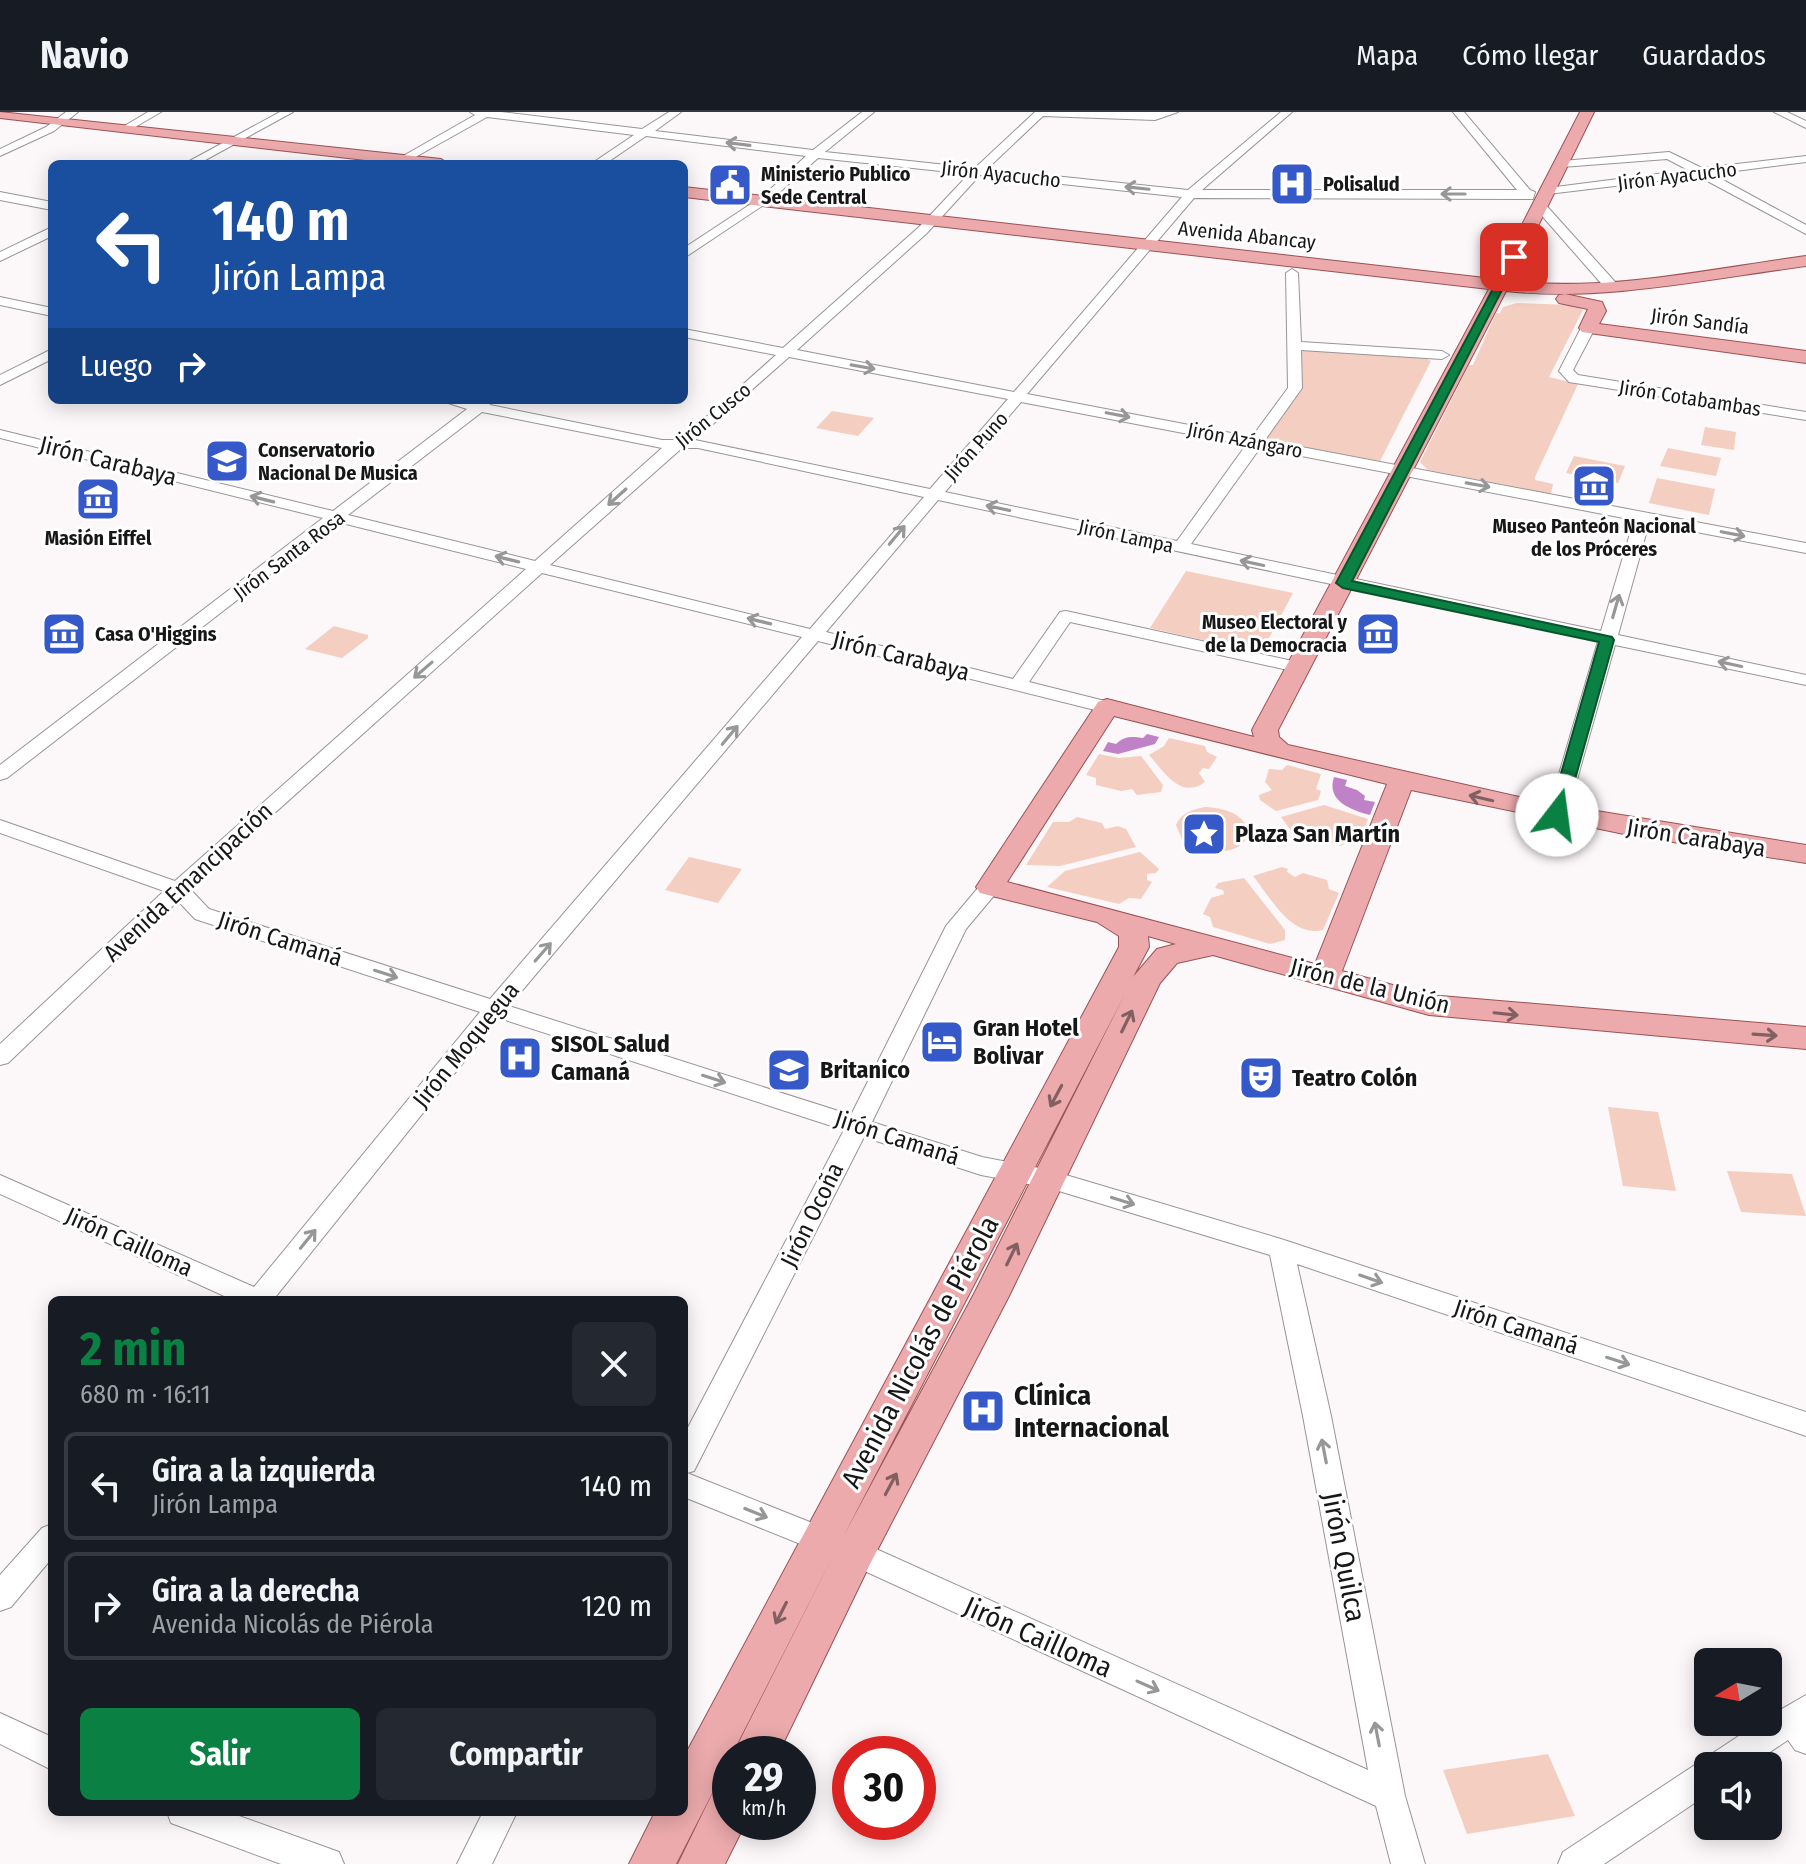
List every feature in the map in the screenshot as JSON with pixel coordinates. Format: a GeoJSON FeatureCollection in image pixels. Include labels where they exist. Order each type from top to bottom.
{"type":"FeatureCollection","features":[{"type":"Feature","properties":{"kind":"main road"},"geometry":{"type":"LineString","coordinates":[[1229,738],[1245,731],[1289,666],[1336,582],[1535,196],[1571,112]]}},
{"type":"Feature","properties":{"kind":"main road"},"geometry":{"type":"LineString","coordinates":[[1535,196],[1562,164],[1587,112]]}},
{"type":"Feature","properties":{"kind":"main road"},"geometry":{"type":"LineString","coordinates":[[0,114],[126,128],[225,145],[378,160]]}},
{"type":"Feature","properties":{"kind":"main road"},"geometry":{"type":"LineString","coordinates":[[0,123],[62,121],[326,160]]}},
{"type":"Feature","properties":{"kind":"main road","name":"Avenida Abancay"},"geometry":{"type":"LineString","coordinates":[[688,193],[755,205],[1565,299],[1623,295],[1806,271]]}},
{"type":"Feature","properties":{"kind":"main road","name":"Avenida Abancay"},"geometry":{"type":"LineString","coordinates":[[688,202],[755,205]]}},
{"type":"Feature","properties":{"kind":"main road","name":"Avenida Abancay"},"geometry":{"type":"LineString","coordinates":[[1144,251],[1292,273],[1486,290],[1612,287],[1806,261]]}},
{"type":"Feature","properties":{"kind":"main road"},"geometry":{"type":"LineString","coordinates":[[1393,470],[1442,355],[1486,290]]}},
{"type":"Feature","properties":{"kind":"main road"},"geometry":{"type":"LineString","coordinates":[[1565,299],[1589,303],[1598,308],[1588,328]]}},
{"type":"Feature","properties":{"kind":"main road","name":"Jirón Sandía"},"geometry":{"type":"LineString","coordinates":[[1588,328],[1806,357]]}},
{"type":"Feature","properties":{"kind":"main road"},"geometry":{"type":"LineString","coordinates":[[1279,751],[1267,739],[1265,730],[1289,666]]}},
{"type":"Feature","properties":{"kind":"main road"},"geometry":{"type":"LineString","coordinates":[[990,887],[1107,707]]}},
{"type":"Feature","properties":{"kind":"main road","name":"Jirón Carabaya"},"geometry":{"type":"LineString","coordinates":[[1107,707],[1279,751],[1557,815],[1676,837],[1806,854]]}},
{"type":"Feature","properties":{"kind":"main road"},"geometry":{"type":"LineString","coordinates":[[1325,977],[1402,780]]}},
{"type":"Feature","properties":{"kind":"main road","name":"Jirón de la Unión"},"geometry":{"type":"LineString","coordinates":[[990,887],[1102,914],[1429,1005],[1565,1020],[1806,1038]]}},
{"type":"Feature","properties":{"kind":"main road","name":"Avenida Nicolás de Piérola"},"geometry":{"type":"LineString","coordinates":[[1032,1176],[1134,947],[1133,935],[1127,927],[1102,914]]}},
{"type":"Feature","properties":{"kind":"main road","name":"Avenida Nicolás de Piérola"},"geometry":{"type":"LineString","coordinates":[[688,1795],[837,1546],[1032,1176],[1152,971],[1167,956],[1215,946]]}},
{"type":"Feature","properties":{"kind":"main road","name":"Avenida Nicolás de Piérola"},"geometry":{"type":"LineString","coordinates":[[762,1736],[837,1546]]}},
{"type":"Feature","properties":{"kind":"main road"},"geometry":{"type":"LineString","coordinates":[[652,1864],[677,1816]]}},
{"type":"Feature","properties":{"kind":"main road"},"geometry":{"type":"LineString","coordinates":[[701,1864],[713,1840]]}},
{"type":"Feature","properties":{"kind":"street"},"geometry":{"type":"LineString","coordinates":[[126,128],[156,112]]}},
{"type":"Feature","properties":{"kind":"street"},"geometry":{"type":"LineString","coordinates":[[197,160],[288,112]]}},
{"type":"Feature","properties":{"kind":"street","name":"Jirón Ayacucho"},"geometry":{"type":"LineString","coordinates":[[475,112],[815,154],[1191,194],[1535,196],[1806,159]]}},
{"type":"Feature","properties":{"kind":"street"},"geometry":{"type":"LineString","coordinates":[[402,160],[487,112]]}},
{"type":"Feature","properties":{"kind":"street"},"geometry":{"type":"LineString","coordinates":[[603,160],[676,112]]}},
{"type":"Feature","properties":{"kind":"street"},"geometry":{"type":"LineString","coordinates":[[688,251],[755,205],[869,112]]}},
{"type":"Feature","properties":{"kind":"street"},"geometry":{"type":"LineString","coordinates":[[1040,112],[1155,117],[1173,112]]}},
{"type":"Feature","properties":{"kind":"street","name":"Jirón Cusco"},"geometry":{"type":"LineString","coordinates":[[379,710],[676,447],[691,438],[928,225],[977,172],[1040,112]]}},
{"type":"Feature","properties":{"kind":"street","name":"Jirón Puno"},"geometry":{"type":"LineString","coordinates":[[680,794],[932,494],[1021,396],[1191,194],[1287,112]]}},
{"type":"Feature","properties":{"kind":"street"},"geometry":{"type":"LineString","coordinates":[[1458,112],[1612,287]]}},
{"type":"Feature","properties":{"kind":"street"},"geometry":{"type":"LineString","coordinates":[[1779,112],[1806,125]]}},
{"type":"Feature","properties":{"kind":"street"},"geometry":{"type":"LineString","coordinates":[[0,153],[62,121]]}},
{"type":"Feature","properties":{"kind":"street"},"geometry":{"type":"LineString","coordinates":[[1562,164],[1669,155],[1806,230]]}},
{"type":"Feature","properties":{"kind":"street"},"geometry":{"type":"LineString","coordinates":[[0,196],[48,205]]}},
{"type":"Feature","properties":{"kind":"street"},"geometry":{"type":"LineString","coordinates":[[0,257],[48,233]]}},
{"type":"Feature","properties":{"kind":"street"},"geometry":{"type":"LineString","coordinates":[[1180,548],[1295,388],[1292,273]]}},
{"type":"Feature","properties":{"kind":"street"},"geometry":{"type":"LineString","coordinates":[[0,301],[48,311]]}},
{"type":"Feature","properties":{"kind":"street","name":"Jirón Cotabambas"},"geometry":{"type":"LineString","coordinates":[[1588,328],[1566,371],[1574,379],[1803,417]]}},
{"type":"Feature","properties":{"kind":"street","name":"Jirón Azángaro"},"geometry":{"type":"LineString","coordinates":[[688,334],[1806,548]]}},
{"type":"Feature","properties":{"kind":"street"},"geometry":{"type":"LineString","coordinates":[[1295,346],[1442,355]]}},
{"type":"Feature","properties":{"kind":"street"},"geometry":{"type":"LineString","coordinates":[[0,381],[48,355]]}},
{"type":"Feature","properties":{"kind":"street","name":"Jirón Lampa"},"geometry":{"type":"LineString","coordinates":[[484,404],[676,447],[698,444],[1806,680]]}},
{"type":"Feature","properties":{"kind":"street","name":"Jirón Santa Rosa"},"geometry":{"type":"LineString","coordinates":[[0,774],[484,404]]}},
{"type":"Feature","properties":{"kind":"street","name":"Jirón Carabaya"},"geometry":{"type":"LineString","coordinates":[[0,434],[1107,707]]}},
{"type":"Feature","properties":{"kind":"street"},"geometry":{"type":"LineString","coordinates":[[1557,815],[1643,516]]}},
{"type":"Feature","properties":{"kind":"street"},"geometry":{"type":"LineString","coordinates":[[1018,685],[1066,616],[1289,666]]}},
{"type":"Feature","properties":{"kind":"street","name":"Avenida Emancipación"},"geometry":{"type":"LineString","coordinates":[[0,1057],[178,889],[379,710]]}},
{"type":"Feature","properties":{"kind":"street","name":"Jirón Moquegua"},"geometry":{"type":"LineString","coordinates":[[261,1296],[495,1008],[680,794]]}},
{"type":"Feature","properties":{"kind":"street","name":"Jirón Camaná"},"geometry":{"type":"LineString","coordinates":[[0,826],[178,889],[202,914],[981,1166],[1032,1176],[1281,1249],[1806,1424]]}},
{"type":"Feature","properties":{"kind":"street","name":"Jirón Ocoña"},"geometry":{"type":"LineString","coordinates":[[688,1454],[802,1238],[957,926],[990,887]]}},
{"type":"Feature","properties":{"kind":"street","name":"Jirón Cailloma"},"geometry":{"type":"LineString","coordinates":[[0,1184],[249,1296]]}},
{"type":"Feature","properties":{"kind":"street","name":"Jirón Quilca"},"geometry":{"type":"LineString","coordinates":[[1281,1249],[1317,1416],[1389,1796],[1408,1864]]}},
{"type":"Feature","properties":{"kind":"street","name":"Jirón Cailloma"},"geometry":{"type":"LineString","coordinates":[[688,1486],[837,1546],[1389,1796]]}},
{"type":"Feature","properties":{"kind":"street"},"geometry":{"type":"LineString","coordinates":[[0,1597],[48,1542]]}},
{"type":"Feature","properties":{"kind":"street"},"geometry":{"type":"LineString","coordinates":[[1746,1752],[1801,1722]]}},
{"type":"Feature","properties":{"kind":"street"},"geometry":{"type":"LineString","coordinates":[[0,1728],[48,1752]]}},
{"type":"Feature","properties":{"kind":"street"},"geometry":{"type":"LineString","coordinates":[[1575,1864],[1694,1784]]}},
{"type":"Feature","properties":{"kind":"street"},"geometry":{"type":"LineString","coordinates":[[194,1816],[327,1864]]}},
{"type":"Feature","properties":{"kind":"street"},"geometry":{"type":"LineString","coordinates":[[474,1864],[499,1816]]}},
{"type":"Feature","properties":{"kind":"shaded area"},"geometry":{"type":"Polygon","coordinates":[[[1517,303],[1573,305],[1583,310],[1549,377],[1578,384],[1535,477],[1535,480],[1553,484],[1551,494],[1428,470],[1420,462],[1469,365],[1473,365],[1496,313],[1500,313],[1503,307],[1517,303]]]}},
{"type":"Feature","properties":{"kind":"shaded area"},"geometry":{"type":"Polygon","coordinates":[[[1305,350],[1421,356],[1431,361],[1380,461],[1265,440],[1295,399],[1300,385],[1299,354],[1305,350]]]}},
{"type":"Feature","properties":{"kind":"shaded area"},"geometry":{"type":"Polygon","coordinates":[[[832,411],[874,418],[858,436],[816,428],[832,411]]]}},
{"type":"Feature","properties":{"kind":"shaded area"},"geometry":{"type":"Polygon","coordinates":[[[1705,427],[1736,432],[1734,450],[1701,445],[1705,427]]]}},
{"type":"Feature","properties":{"kind":"shaded area"},"geometry":{"type":"Polygon","coordinates":[[[1668,448],[1721,458],[1716,476],[1660,466],[1668,448]]]}},
{"type":"Feature","properties":{"kind":"shaded area"},"geometry":{"type":"Polygon","coordinates":[[[1574,456],[1625,466],[1618,483],[1566,473],[1574,456]]]}},
{"type":"Feature","properties":{"kind":"shaded area"},"geometry":{"type":"Polygon","coordinates":[[[1657,478],[1715,489],[1709,515],[1649,503],[1657,478]]]}},
{"type":"Feature","properties":{"kind":"shaded area"},"geometry":{"type":"Polygon","coordinates":[[[1186,571],[1293,593],[1261,653],[1150,628],[1186,571]]]}},
{"type":"Feature","properties":{"kind":"shaded area"},"geometry":{"type":"Polygon","coordinates":[[[334,626],[368,635],[368,638],[342,658],[305,649],[334,626]]]}},
{"type":"Feature","properties":{"kind":"shaded area"},"geometry":{"type":"Polygon","coordinates":[[[1147,734],[1159,737],[1155,744],[1118,754],[1103,751],[1108,742],[1116,744],[1125,738],[1143,738],[1147,734]]]}},
{"type":"Feature","properties":{"kind":"shaded area"},"geometry":{"type":"Polygon","coordinates":[[[1169,738],[1205,746],[1207,752],[1217,757],[1209,769],[1203,768],[1199,773],[1205,782],[1196,787],[1181,786],[1167,776],[1149,755],[1164,746],[1169,738]]]}},
{"type":"Feature","properties":{"kind":"shaded area"},"geometry":{"type":"Polygon","coordinates":[[[1099,754],[1119,758],[1141,756],[1163,785],[1161,792],[1137,795],[1132,789],[1121,791],[1096,785],[1096,778],[1086,775],[1099,754]]]}},
{"type":"Feature","properties":{"kind":"shaded area"},"geometry":{"type":"Polygon","coordinates":[[[1287,765],[1321,774],[1316,789],[1321,791],[1318,800],[1276,811],[1260,800],[1259,795],[1272,790],[1265,782],[1269,769],[1282,770],[1287,765]]]}},
{"type":"Feature","properties":{"kind":"shaded area"},"geometry":{"type":"Polygon","coordinates":[[[1334,777],[1347,780],[1345,786],[1357,790],[1365,796],[1364,800],[1375,802],[1370,815],[1348,807],[1337,798],[1332,785],[1334,777]]]}},
{"type":"Feature","properties":{"kind":"shaded area"},"geometry":{"type":"Polygon","coordinates":[[[1324,805],[1368,819],[1359,842],[1346,842],[1341,846],[1316,839],[1310,832],[1296,833],[1281,817],[1324,805]]]}},
{"type":"Feature","properties":{"kind":"shaded area"},"geometry":{"type":"Polygon","coordinates":[[[1205,807],[1225,810],[1241,819],[1249,830],[1245,840],[1230,850],[1220,851],[1199,847],[1182,839],[1176,825],[1178,821],[1188,812],[1205,807]]]}},
{"type":"Feature","properties":{"kind":"shaded area"},"geometry":{"type":"Polygon","coordinates":[[[1077,817],[1102,823],[1105,829],[1118,826],[1126,829],[1136,847],[1060,866],[1026,865],[1053,822],[1069,822],[1077,817]]]}},
{"type":"Feature","properties":{"kind":"shaded area"},"geometry":{"type":"Polygon","coordinates":[[[1140,852],[1159,869],[1156,873],[1147,874],[1147,880],[1152,882],[1141,899],[1129,898],[1119,904],[1047,887],[1065,871],[1140,852]]]}},
{"type":"Feature","properties":{"kind":"shaded area"},"geometry":{"type":"Polygon","coordinates":[[[689,857],[742,869],[718,903],[665,890],[689,857]]]}},
{"type":"Feature","properties":{"kind":"shaded area"},"geometry":{"type":"Polygon","coordinates":[[[1282,867],[1295,877],[1303,873],[1327,880],[1329,889],[1339,893],[1323,930],[1312,931],[1292,922],[1253,876],[1282,867]]]}},
{"type":"Feature","properties":{"kind":"shaded area"},"geometry":{"type":"Polygon","coordinates":[[[1244,878],[1285,930],[1285,940],[1270,944],[1213,927],[1210,917],[1203,914],[1211,898],[1224,894],[1223,890],[1215,888],[1218,883],[1244,878]]]}},
{"type":"Feature","properties":{"kind":"shaded area"},"geometry":{"type":"Polygon","coordinates":[[[1608,1107],[1658,1112],[1676,1191],[1623,1186],[1608,1107]]]}},
{"type":"Feature","properties":{"kind":"shaded area"},"geometry":{"type":"Polygon","coordinates":[[[1727,1171],[1792,1174],[1806,1216],[1741,1212],[1727,1171]]]}},
{"type":"Feature","properties":{"kind":"shaded area"},"geometry":{"type":"Polygon","coordinates":[[[1548,1754],[1575,1816],[1467,1834],[1443,1770],[1548,1754]]]}},
{"type":"Feature","properties":{"kind":"place","name":"Polisalud"},"geometry":{"type":"Point","coordinates":[1292,184]}},
{"type":"Feature","properties":{"kind":"place","name":"Ministerio Publico Sede Central"},"geometry":{"type":"Point","coordinates":[730,185]}},
{"type":"Feature","properties":{"kind":"place","name":"Conservatorio Nacional De Musica"},"geometry":{"type":"Point","coordinates":[227,461]}},
{"type":"Feature","properties":{"kind":"place","name":"Museo Panteón Nacional de los Próceres"},"geometry":{"type":"Point","coordinates":[1594,486]}},
{"type":"Feature","properties":{"kind":"place","name":"Masión Eiffel"},"geometry":{"type":"Point","coordinates":[98,499]}},
{"type":"Feature","properties":{"kind":"place","name":"Casa O'Higgins"},"geometry":{"type":"Point","coordinates":[64,634]}},
{"type":"Feature","properties":{"kind":"place","name":"Museo Electoral y de la Democracia"},"geometry":{"type":"Point","coordinates":[1378,634]}},
{"type":"Feature","properties":{"kind":"place","name":"Plaza San Martín"},"geometry":{"type":"Point","coordinates":[1204,834]}},
{"type":"Feature","properties":{"kind":"place","name":"Gran Hotel Bolivar"},"geometry":{"type":"Point","coordinates":[942,1042]}},
{"type":"Feature","properties":{"kind":"place","name":"SISOL Salud Camaná"},"geometry":{"type":"Point","coordinates":[520,1058]}},
{"type":"Feature","properties":{"kind":"place","name":"Britanico"},"geometry":{"type":"Point","coordinates":[789,1070]}},
{"type":"Feature","properties":{"kind":"place","name":"Teatro Colón"},"geometry":{"type":"Point","coordinates":[1261,1078]}},
{"type":"Feature","properties":{"kind":"place","name":"Clínica Internacional"},"geometry":{"type":"Point","coordinates":[983,1411]}},
{"type":"Feature","properties":{"kind":"route"},"geometry":{"type":"LineString","coordinates":[[1514,257],[1343,583],[1607,640],[1557,815]]}}]}
